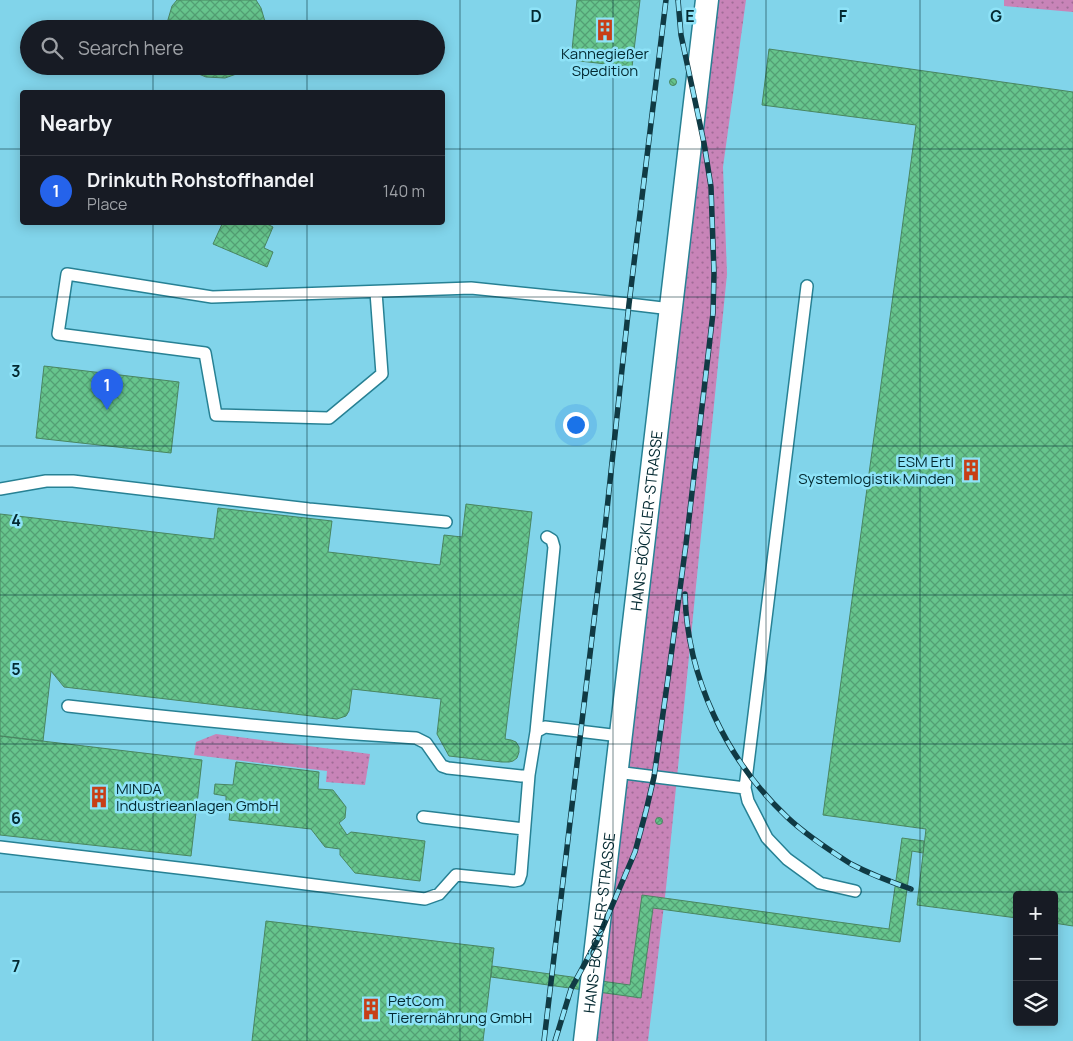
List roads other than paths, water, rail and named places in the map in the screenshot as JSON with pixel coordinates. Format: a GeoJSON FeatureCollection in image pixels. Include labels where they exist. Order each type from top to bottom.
{"type":"FeatureCollection","features":[{"type":"Feature","properties":{"kind":"street","name":"HANS-BÖCKLER-STRASSE"},"geometry":{"type":"LineString","coordinates":[[585,1041],[707,0]]}},
{"type":"Feature","properties":{"kind":"lane"},"geometry":{"type":"LineString","coordinates":[[376,292],[382,374],[329,418],[216,415],[205,353],[58,334],[67,274],[212,297],[471,288],[671,309]]}},
{"type":"Feature","properties":{"kind":"lane"},"geometry":{"type":"LineString","coordinates":[[807,286],[745,788],[748,801],[767,838],[787,858],[820,883],[854,891]]}},
{"type":"Feature","properties":{"kind":"lane"},"geometry":{"type":"LineString","coordinates":[[0,489],[46,482],[73,481],[308,509],[446,522]]}},
{"type":"Feature","properties":{"kind":"lane"},"geometry":{"type":"LineString","coordinates":[[0,848],[425,899],[439,894],[456,875],[518,880],[521,874],[529,775],[536,732],[554,547],[552,540],[547,537]]}},
{"type":"Feature","properties":{"kind":"lane"},"geometry":{"type":"LineString","coordinates":[[68,706],[219,723],[416,738],[426,743],[442,766],[448,768],[521,776],[529,775]]}},
{"type":"Feature","properties":{"kind":"lane"},"geometry":{"type":"LineString","coordinates":[[536,732],[545,727],[620,736]]}},
{"type":"Feature","properties":{"kind":"lane"},"geometry":{"type":"LineString","coordinates":[[616,772],[745,788]]}},
{"type":"Feature","properties":{"kind":"lane"},"geometry":{"type":"LineString","coordinates":[[423,817],[524,829]]}},
{"type":"Feature","properties":{"kind":"railway"},"geometry":{"type":"LineString","coordinates":[[544,1041],[666,0]]}},
{"type":"Feature","properties":{"kind":"railway"},"geometry":{"type":"LineString","coordinates":[[555,1041],[571,989],[597,941],[635,852],[646,811],[654,777],[686,544],[713,313],[714,273],[711,187],[704,143],[681,35],[678,0]]}},
{"type":"Feature","properties":{"kind":"railway"},"geometry":{"type":"LineString","coordinates":[[685,594],[687,625],[693,656],[702,686],[728,743],[746,770],[787,817],[818,842],[858,868],[911,889]]}},
{"type":"Feature","properties":{"kind":"place","name":"Kannegießer Spedition"},"geometry":{"type":"Point","coordinates":[605,30]}},
{"type":"Feature","properties":{"kind":"place","name":"Drinkuth Rohstoffhandel"},"geometry":{"type":"Point","coordinates":[107,410]}},
{"type":"Feature","properties":{"kind":"place","name":"ESM Ertl Systemlogistik Minden"},"geometry":{"type":"Point","coordinates":[971,470]}},
{"type":"Feature","properties":{"kind":"place","name":"MINDA Industrieanlagen GmbH"},"geometry":{"type":"Point","coordinates":[99,797]}},
{"type":"Feature","properties":{"kind":"place","name":"PetCom Tierernährung GmbH"},"geometry":{"type":"Point","coordinates":[371,1009]}}]}
